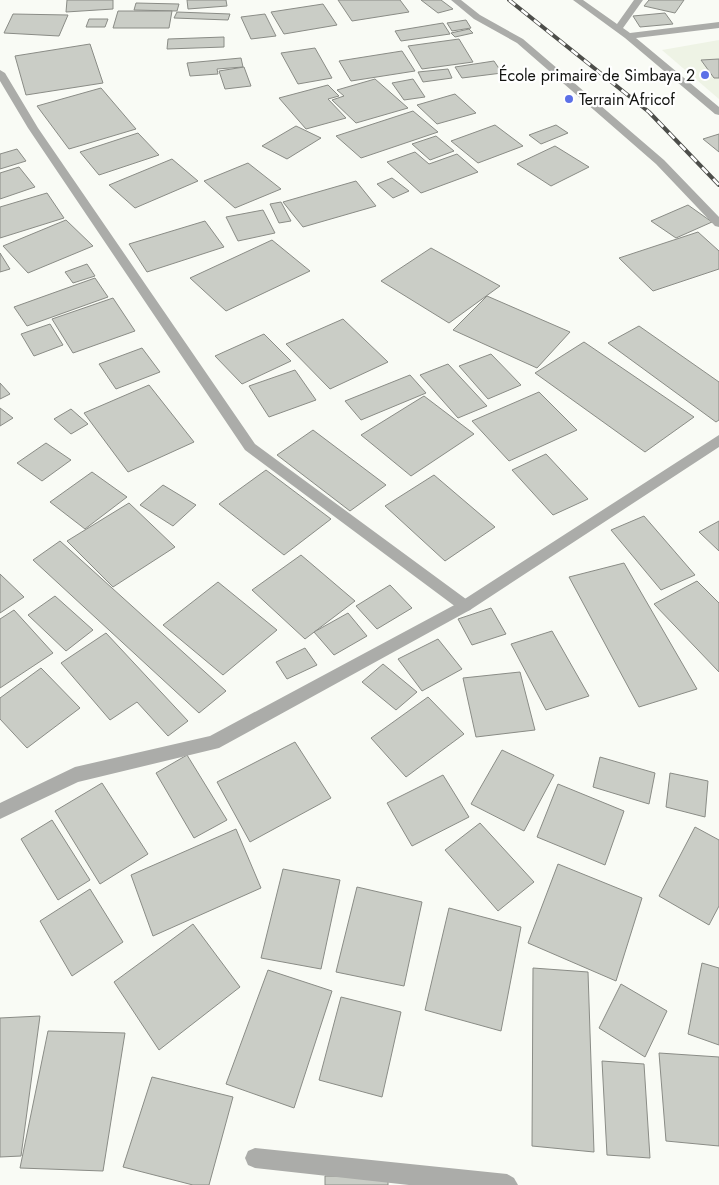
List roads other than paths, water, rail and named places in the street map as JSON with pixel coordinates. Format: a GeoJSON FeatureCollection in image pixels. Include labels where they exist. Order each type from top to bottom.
{"type":"FeatureCollection","features":[{"type":"Feature","properties":{"kind":"street"},"geometry":{"type":"LineString","coordinates":[[455,0],[477,17],[520,41],[660,162],[719,224]]}},
{"type":"Feature","properties":{"kind":"street"},"geometry":{"type":"LineString","coordinates":[[577,0],[618,28],[719,112]]}},
{"type":"Feature","properties":{"kind":"street"},"geometry":{"type":"LineString","coordinates":[[618,28],[639,0]]}},
{"type":"Feature","properties":{"kind":"street"},"geometry":{"type":"LineString","coordinates":[[628,36],[719,25]]}},
{"type":"Feature","properties":{"kind":"street"},"geometry":{"type":"LineString","coordinates":[[0,73],[33,128],[250,447],[466,606]]}},
{"type":"Feature","properties":{"kind":"street"},"geometry":{"type":"LineString","coordinates":[[0,811],[75,775],[213,743],[466,606],[719,440]]}},
{"type":"Feature","properties":{"kind":"street"},"geometry":{"type":"LineString","coordinates":[[255,1158],[507,1185]]}},
{"type":"Feature","properties":{"kind":"railway"},"geometry":{"type":"LineString","coordinates":[[509,0],[649,112],[719,185]]}},
{"type":"Feature","properties":{"kind":"place","name":"École primaire de Simbaya 2"},"geometry":{"type":"Point","coordinates":[705,75]}},
{"type":"Feature","properties":{"kind":"place","name":"Terrain Africof"},"geometry":{"type":"Point","coordinates":[569,99]}}]}
